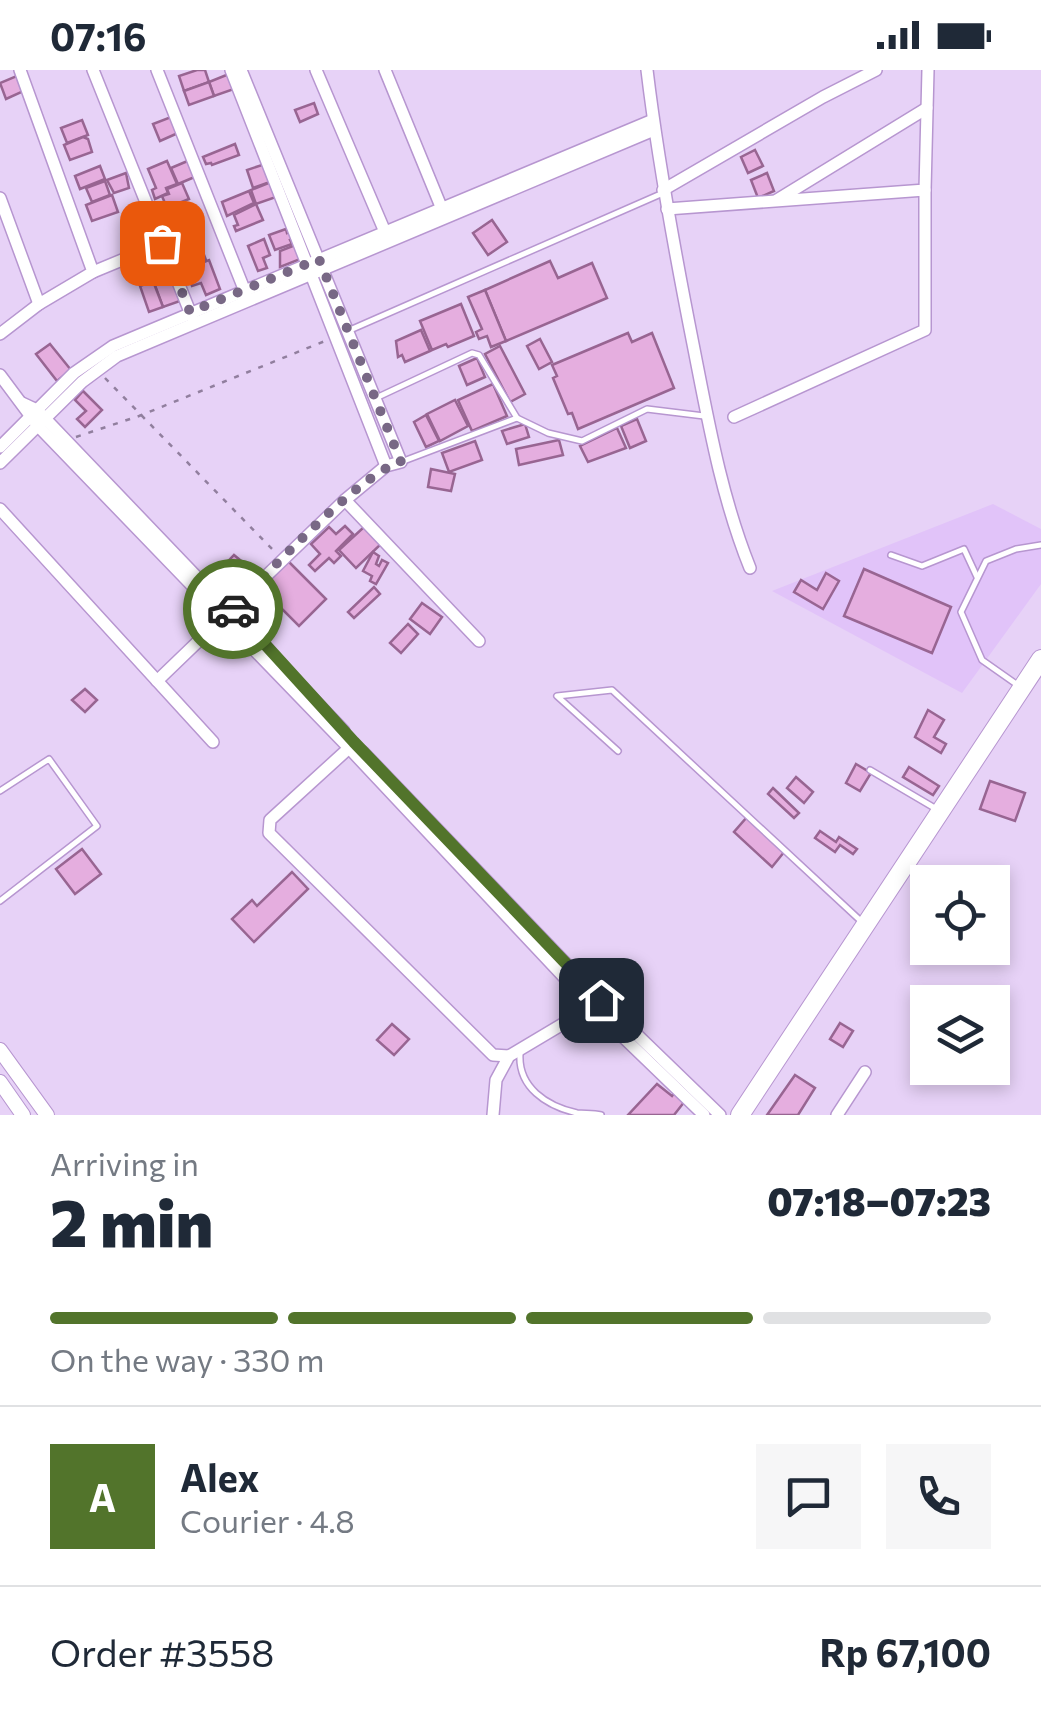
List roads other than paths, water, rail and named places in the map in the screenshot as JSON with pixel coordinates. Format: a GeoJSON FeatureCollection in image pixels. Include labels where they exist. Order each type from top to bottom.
{"type":"FeatureCollection","features":[{"type":"Feature","properties":{"kind":"main road"},"geometry":{"type":"LineString","coordinates":[[743,1114],[1041,659]]}},
{"type":"Feature","properties":{"kind":"street"},"geometry":{"type":"LineString","coordinates":[[20,70],[93,272]]}},
{"type":"Feature","properties":{"kind":"street"},"geometry":{"type":"LineString","coordinates":[[95,70],[193,318]]}},
{"type":"Feature","properties":{"kind":"street"},"geometry":{"type":"LineString","coordinates":[[157,70],[246,296]]}},
{"type":"Feature","properties":{"kind":"street"},"geometry":{"type":"LineString","coordinates":[[158,681],[344,500],[386,466],[401,462],[349,330],[315,267],[230,70]]}},
{"type":"Feature","properties":{"kind":"street"},"geometry":{"type":"LineString","coordinates":[[242,70],[315,267],[335,336],[386,466]]}},
{"type":"Feature","properties":{"kind":"street"},"geometry":{"type":"LineString","coordinates":[[316,70],[387,238]]}},
{"type":"Feature","properties":{"kind":"street"},"geometry":{"type":"LineString","coordinates":[[385,70],[444,214]]}},
{"type":"Feature","properties":{"kind":"street"},"geometry":{"type":"LineString","coordinates":[[647,70],[663,192],[707,416],[734,530],[750,568]]}},
{"type":"Feature","properties":{"kind":"street"},"geometry":{"type":"LineString","coordinates":[[663,192],[876,70]]}},
{"type":"Feature","properties":{"kind":"street"},"geometry":{"type":"LineString","coordinates":[[734,417],[925,330],[928,70]]}},
{"type":"Feature","properties":{"kind":"street"},"geometry":{"type":"LineString","coordinates":[[774,201],[927,108]]}},
{"type":"Feature","properties":{"kind":"street"},"geometry":{"type":"LineString","coordinates":[[0,463],[74,373],[113,346],[193,318],[653,125]]}},
{"type":"Feature","properties":{"kind":"street"},"geometry":{"type":"LineString","coordinates":[[666,209],[924,190]]}},
{"type":"Feature","properties":{"kind":"street"},"geometry":{"type":"LineString","coordinates":[[0,198],[39,304]]}},
{"type":"Feature","properties":{"kind":"street"},"geometry":{"type":"LineString","coordinates":[[0,334],[39,304],[93,272],[162,243]]}},
{"type":"Feature","properties":{"kind":"street"},"geometry":{"type":"LineString","coordinates":[[0,447],[117,356],[193,318]]}},
{"type":"Feature","properties":{"kind":"street"},"geometry":{"type":"LineString","coordinates":[[351,377],[364,369]]}},
{"type":"Feature","properties":{"kind":"street"},"geometry":{"type":"LineString","coordinates":[[0,375],[22,403],[597,1004],[720,1115]]}},
{"type":"Feature","properties":{"kind":"street"},"geometry":{"type":"LineString","coordinates":[[37,418],[66,440],[349,748],[704,1115]]}},
{"type":"Feature","properties":{"kind":"street"},"geometry":{"type":"LineString","coordinates":[[344,500],[478,641]]}},
{"type":"Feature","properties":{"kind":"street"},"geometry":{"type":"LineString","coordinates":[[0,509],[214,742]]}},
{"type":"Feature","properties":{"kind":"street"},"geometry":{"type":"LineString","coordinates":[[349,748],[270,820],[270,833],[493,1055],[514,1054]]}},
{"type":"Feature","properties":{"kind":"street"},"geometry":{"type":"LineString","coordinates":[[493,1115],[496,1080],[514,1054],[597,1004]]}},
{"type":"Feature","properties":{"kind":"street"},"geometry":{"type":"LineString","coordinates":[[0,1050],[47,1115]]}},
{"type":"Feature","properties":{"kind":"street"},"geometry":{"type":"LineString","coordinates":[[837,1115],[866,1072]]}},
{"type":"Feature","properties":{"kind":"street"},"geometry":{"type":"LineString","coordinates":[[0,1082],[23,1115]]}},
{"type":"Feature","properties":{"kind":"lane"},"geometry":{"type":"LineString","coordinates":[[335,336],[663,192]]}},
{"type":"Feature","properties":{"kind":"lane"},"geometry":{"type":"LineString","coordinates":[[376,398],[472,353],[479,356],[518,418],[548,433],[582,441],[647,409],[707,416]]}},
{"type":"Feature","properties":{"kind":"lane"},"geometry":{"type":"LineString","coordinates":[[401,462],[518,418]]}},
{"type":"Feature","properties":{"kind":"lane"},"geometry":{"type":"LineString","coordinates":[[1022,688],[982,660],[960,612],[986,561],[1016,549],[1041,546]]}},
{"type":"Feature","properties":{"kind":"lane"},"geometry":{"type":"LineString","coordinates":[[892,555],[922,566],[964,549],[977,577]]}},
{"type":"Feature","properties":{"kind":"lane"},"geometry":{"type":"LineString","coordinates":[[618,752],[558,696],[612,690],[866,924]]}},
{"type":"Feature","properties":{"kind":"lane"},"geometry":{"type":"LineString","coordinates":[[0,791],[49,759],[96,826],[0,900]]}},
{"type":"Feature","properties":{"kind":"lane"},"geometry":{"type":"LineString","coordinates":[[870,770],[940,811]]}},
{"type":"Feature","properties":{"kind":"lane"},"geometry":{"type":"LineString","coordinates":[[514,1054],[532,1091],[578,1113],[601,1115]]}}]}
